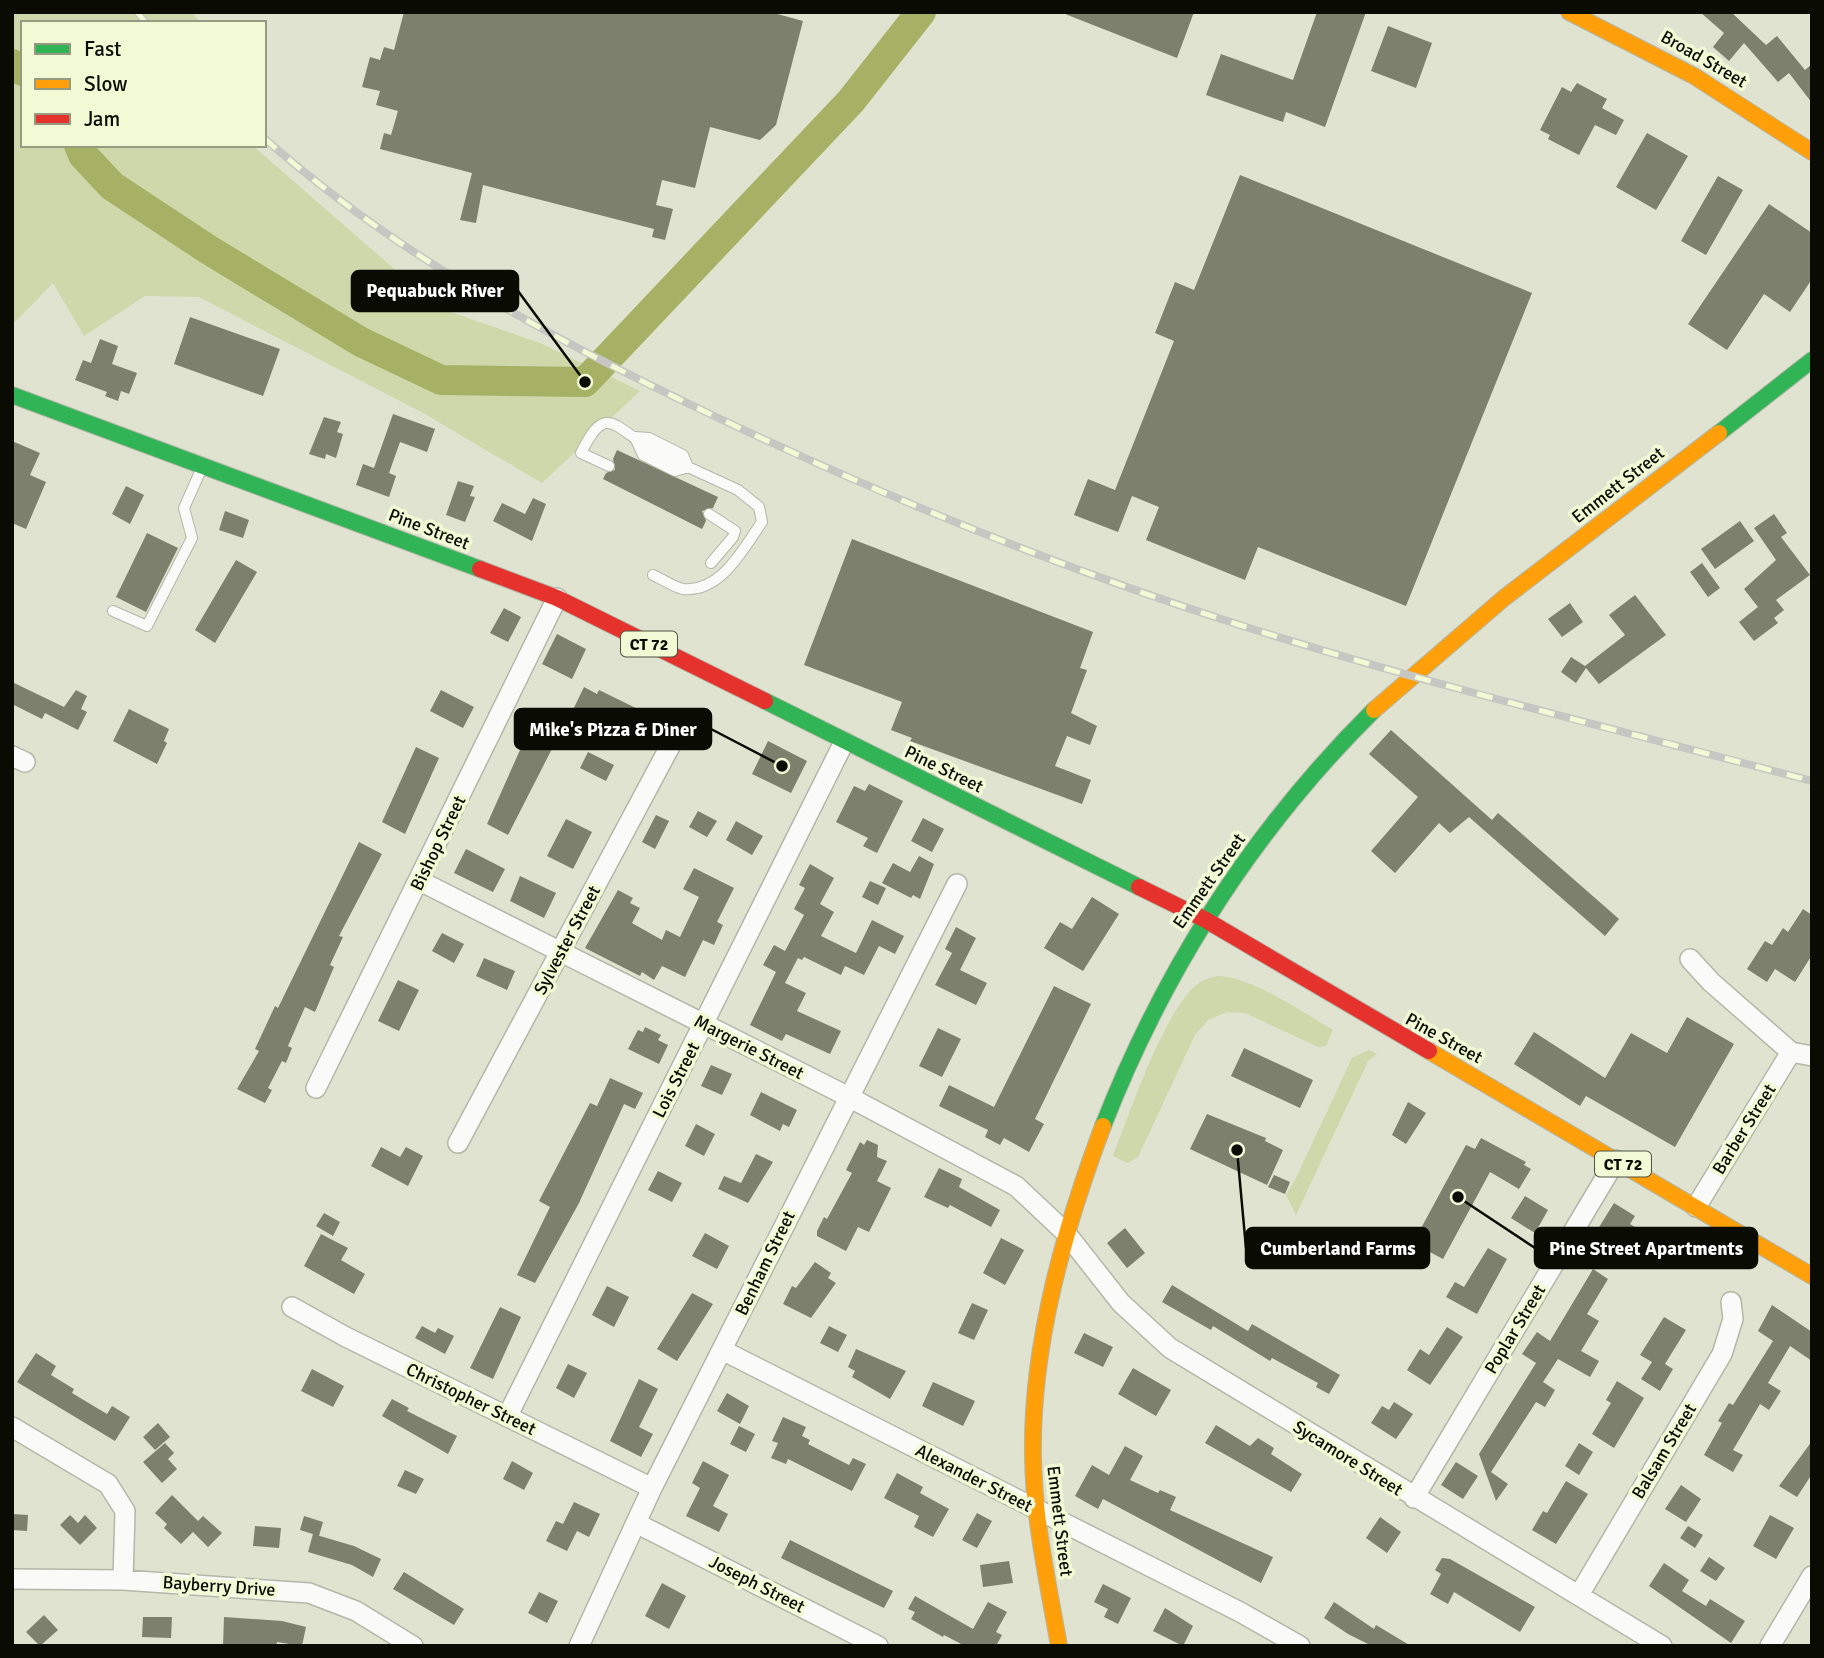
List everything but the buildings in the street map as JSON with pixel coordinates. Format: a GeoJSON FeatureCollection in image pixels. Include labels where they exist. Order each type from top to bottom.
{"type":"FeatureCollection","features":[{"type":"Feature","properties":{"kind":"main road","name":"Broad Street"},"geometry":{"type":"LineString","coordinates":[[1569,12],[1651,49],[1736,99],[1812,152]]}},
{"type":"Feature","properties":{"kind":"main road","name":"Emmett Street"},"geometry":{"type":"LineString","coordinates":[[1059,1646],[1035,1509],[1034,1413],[1066,1233],[1104,1119],[1141,1028],[1204,919],[1302,785],[1395,690],[1493,604],[1812,360]]}},
{"type":"Feature","properties":{"kind":"main road","name":"CT 72"},"geometry":{"type":"LineString","coordinates":[[12,378],[74,416]]}},
{"type":"Feature","properties":{"kind":"main road","name":"Pine Street"},"geometry":{"type":"LineString","coordinates":[[12,395],[557,597],[1204,919],[1812,1276]]}},
{"type":"Feature","properties":{"kind":"street","name":"Bishop Street"},"geometry":{"type":"LineString","coordinates":[[316,1088],[420,881],[557,597]]}},
{"type":"Feature","properties":{"kind":"street","name":"Sylvester Street"},"geometry":{"type":"LineString","coordinates":[[458,1143],[675,737]]}},
{"type":"Feature","properties":{"kind":"street","name":"Lois Street"},"geometry":{"type":"LineString","coordinates":[[507,1417],[844,742]]}},
{"type":"Feature","properties":{"kind":"street","name":"Margerie Street"},"geometry":{"type":"LineString","coordinates":[[420,881],[848,1096],[1016,1186],[1066,1233]]}},
{"type":"Feature","properties":{"kind":"street","name":"Benham Street"},"geometry":{"type":"LineString","coordinates":[[579,1646],[652,1488],[957,884]]}},
{"type":"Feature","properties":{"kind":"street"},"geometry":{"type":"LineString","coordinates":[[1690,959],[1711,982],[1791,1052],[1812,1056]]}},
{"type":"Feature","properties":{"kind":"street","name":"Barber Street"},"geometry":{"type":"LineString","coordinates":[[1696,1207],[1791,1052]]}},
{"type":"Feature","properties":{"kind":"street","name":"Poplar Street"},"geometry":{"type":"LineString","coordinates":[[1414,1498],[1616,1160]]}},
{"type":"Feature","properties":{"kind":"street","name":"Sycamore Street"},"geometry":{"type":"LineString","coordinates":[[1066,1233],[1121,1303],[1170,1348],[1662,1646]]}},
{"type":"Feature","properties":{"kind":"street","name":"Balsam Street"},"geometry":{"type":"LineString","coordinates":[[1579,1595],[1722,1354],[1733,1319],[1731,1302]]}},
{"type":"Feature","properties":{"kind":"street","name":"Christopher Street"},"geometry":{"type":"LineString","coordinates":[[292,1307],[652,1488]]}},
{"type":"Feature","properties":{"kind":"street","name":"Alexander Street"},"geometry":{"type":"LineString","coordinates":[[722,1350],[1240,1612],[1300,1646]]}},
{"type":"Feature","properties":{"kind":"street"},"geometry":{"type":"LineString","coordinates":[[12,1427],[108,1484],[125,1511],[123,1580]]}},
{"type":"Feature","properties":{"kind":"street","name":"Joseph Street"},"geometry":{"type":"LineString","coordinates":[[636,1523],[878,1646]]}},
{"type":"Feature","properties":{"kind":"street"},"geometry":{"type":"LineString","coordinates":[[1770,1646],[1812,1576]]}},
{"type":"Feature","properties":{"kind":"street","name":"Bayberry Drive"},"geometry":{"type":"LineString","coordinates":[[12,1579],[123,1580],[309,1592],[356,1611],[413,1646]]}},
{"type":"Feature","properties":{"kind":"lane"},"geometry":{"type":"LineString","coordinates":[[609,466],[581,453],[595,429],[606,423],[617,423],[635,438],[643,455],[676,471],[688,467]]}},
{"type":"Feature","properties":{"kind":"lane"},"geometry":{"type":"LineString","coordinates":[[635,438],[649,438],[682,455],[688,467],[738,490],[759,508],[762,522],[737,557],[712,584],[682,589],[653,575]]}},
{"type":"Feature","properties":{"kind":"lane"},"geometry":{"type":"LineString","coordinates":[[113,611],[147,626],[192,538],[184,508],[203,465]]}},
{"type":"Feature","properties":{"kind":"lane"},"geometry":{"type":"LineString","coordinates":[[709,514],[735,531],[711,563]]}},
{"type":"Feature","properties":{"kind":"green space"},"geometry":{"type":"Polygon","coordinates":[[[12,12],[192,12],[199,21],[21,21],[21,147],[254,147],[439,308],[540,343],[640,391],[542,483],[425,414],[199,297],[145,296],[84,336],[53,283],[12,325],[12,12]]]}},
{"type":"Feature","properties":{"kind":"green space"},"geometry":{"type":"Polygon","coordinates":[[[1219,976],[1233,978],[1262,989],[1333,1030],[1326,1046],[1318,1047],[1245,1013],[1227,1012],[1208,1020],[1195,1035],[1138,1157],[1128,1163],[1113,1156],[1148,1066],[1171,1019],[1195,986],[1206,979],[1219,976]]]}},
{"type":"Feature","properties":{"kind":"green space"},"geometry":{"type":"Polygon","coordinates":[[[1369,1050],[1377,1054],[1368,1061],[1296,1215],[1286,1195],[1352,1058],[1369,1050]]]}},
{"type":"Feature","properties":{"kind":"waterway"},"geometry":{"type":"LineString","coordinates":[[80,147],[83,155],[112,186],[209,250],[361,342],[441,380],[585,382],[851,101],[921,12]]}},
{"type":"Feature","properties":{"kind":"waterway"},"geometry":{"type":"LineString","coordinates":[[12,64],[21,70]]}},
{"type":"Feature","properties":{"kind":"railway"},"geometry":{"type":"LineString","coordinates":[[137,12],[144,21]]}},
{"type":"Feature","properties":{"kind":"railway"},"geometry":{"type":"LineString","coordinates":[[266,140],[367,220],[421,257],[534,325],[775,445],[908,503],[1110,581],[1316,649],[1812,781]]}},
{"type":"Feature","properties":{"kind":"traffic: fast"},"geometry":{"type":"LineString","coordinates":[[1719,433],[1812,360]]}},
{"type":"Feature","properties":{"kind":"traffic: fast"},"geometry":{"type":"LineString","coordinates":[[12,395],[480,569]]}},
{"type":"Feature","properties":{"kind":"traffic: fast"},"geometry":{"type":"LineString","coordinates":[[765,701],[1139,887]]}},
{"type":"Feature","properties":{"kind":"traffic: fast"},"geometry":{"type":"LineString","coordinates":[[1103,1126],[1154,1012],[1217,904],[1290,803],[1374,710]]}},
{"type":"Feature","properties":{"kind":"traffic: slow"},"geometry":{"type":"LineString","coordinates":[[1569,12],[1694,76],[1812,152]]}},
{"type":"Feature","properties":{"kind":"traffic: slow"},"geometry":{"type":"LineString","coordinates":[[1374,710],[1504,598],[1719,433]]}},
{"type":"Feature","properties":{"kind":"traffic: slow"},"geometry":{"type":"LineString","coordinates":[[1429,1051],[1812,1276]]}},
{"type":"Feature","properties":{"kind":"traffic: slow"},"geometry":{"type":"LineString","coordinates":[[1059,1646],[1036,1505],[1034,1415],[1044,1330],[1053,1288],[1075,1206],[1103,1126]]}},
{"type":"Feature","properties":{"kind":"traffic: jam"},"geometry":{"type":"LineString","coordinates":[[480,569],[557,598],[765,701]]}},
{"type":"Feature","properties":{"kind":"traffic: jam"},"geometry":{"type":"LineString","coordinates":[[1139,887],[1204,919],[1429,1051]]}},
{"type":"Feature","properties":{"kind":"place","name":"Pequabuck River"},"geometry":{"type":"Point","coordinates":[585,382]}},
{"type":"Feature","properties":{"kind":"place","name":"Mike's Pizza & Diner"},"geometry":{"type":"Point","coordinates":[782,766]}},
{"type":"Feature","properties":{"kind":"place","name":"Cumberland Farms"},"geometry":{"type":"Point","coordinates":[1237,1150]}},
{"type":"Feature","properties":{"kind":"place","name":"Pine Street Apartments"},"geometry":{"type":"Point","coordinates":[1458,1197]}}]}
